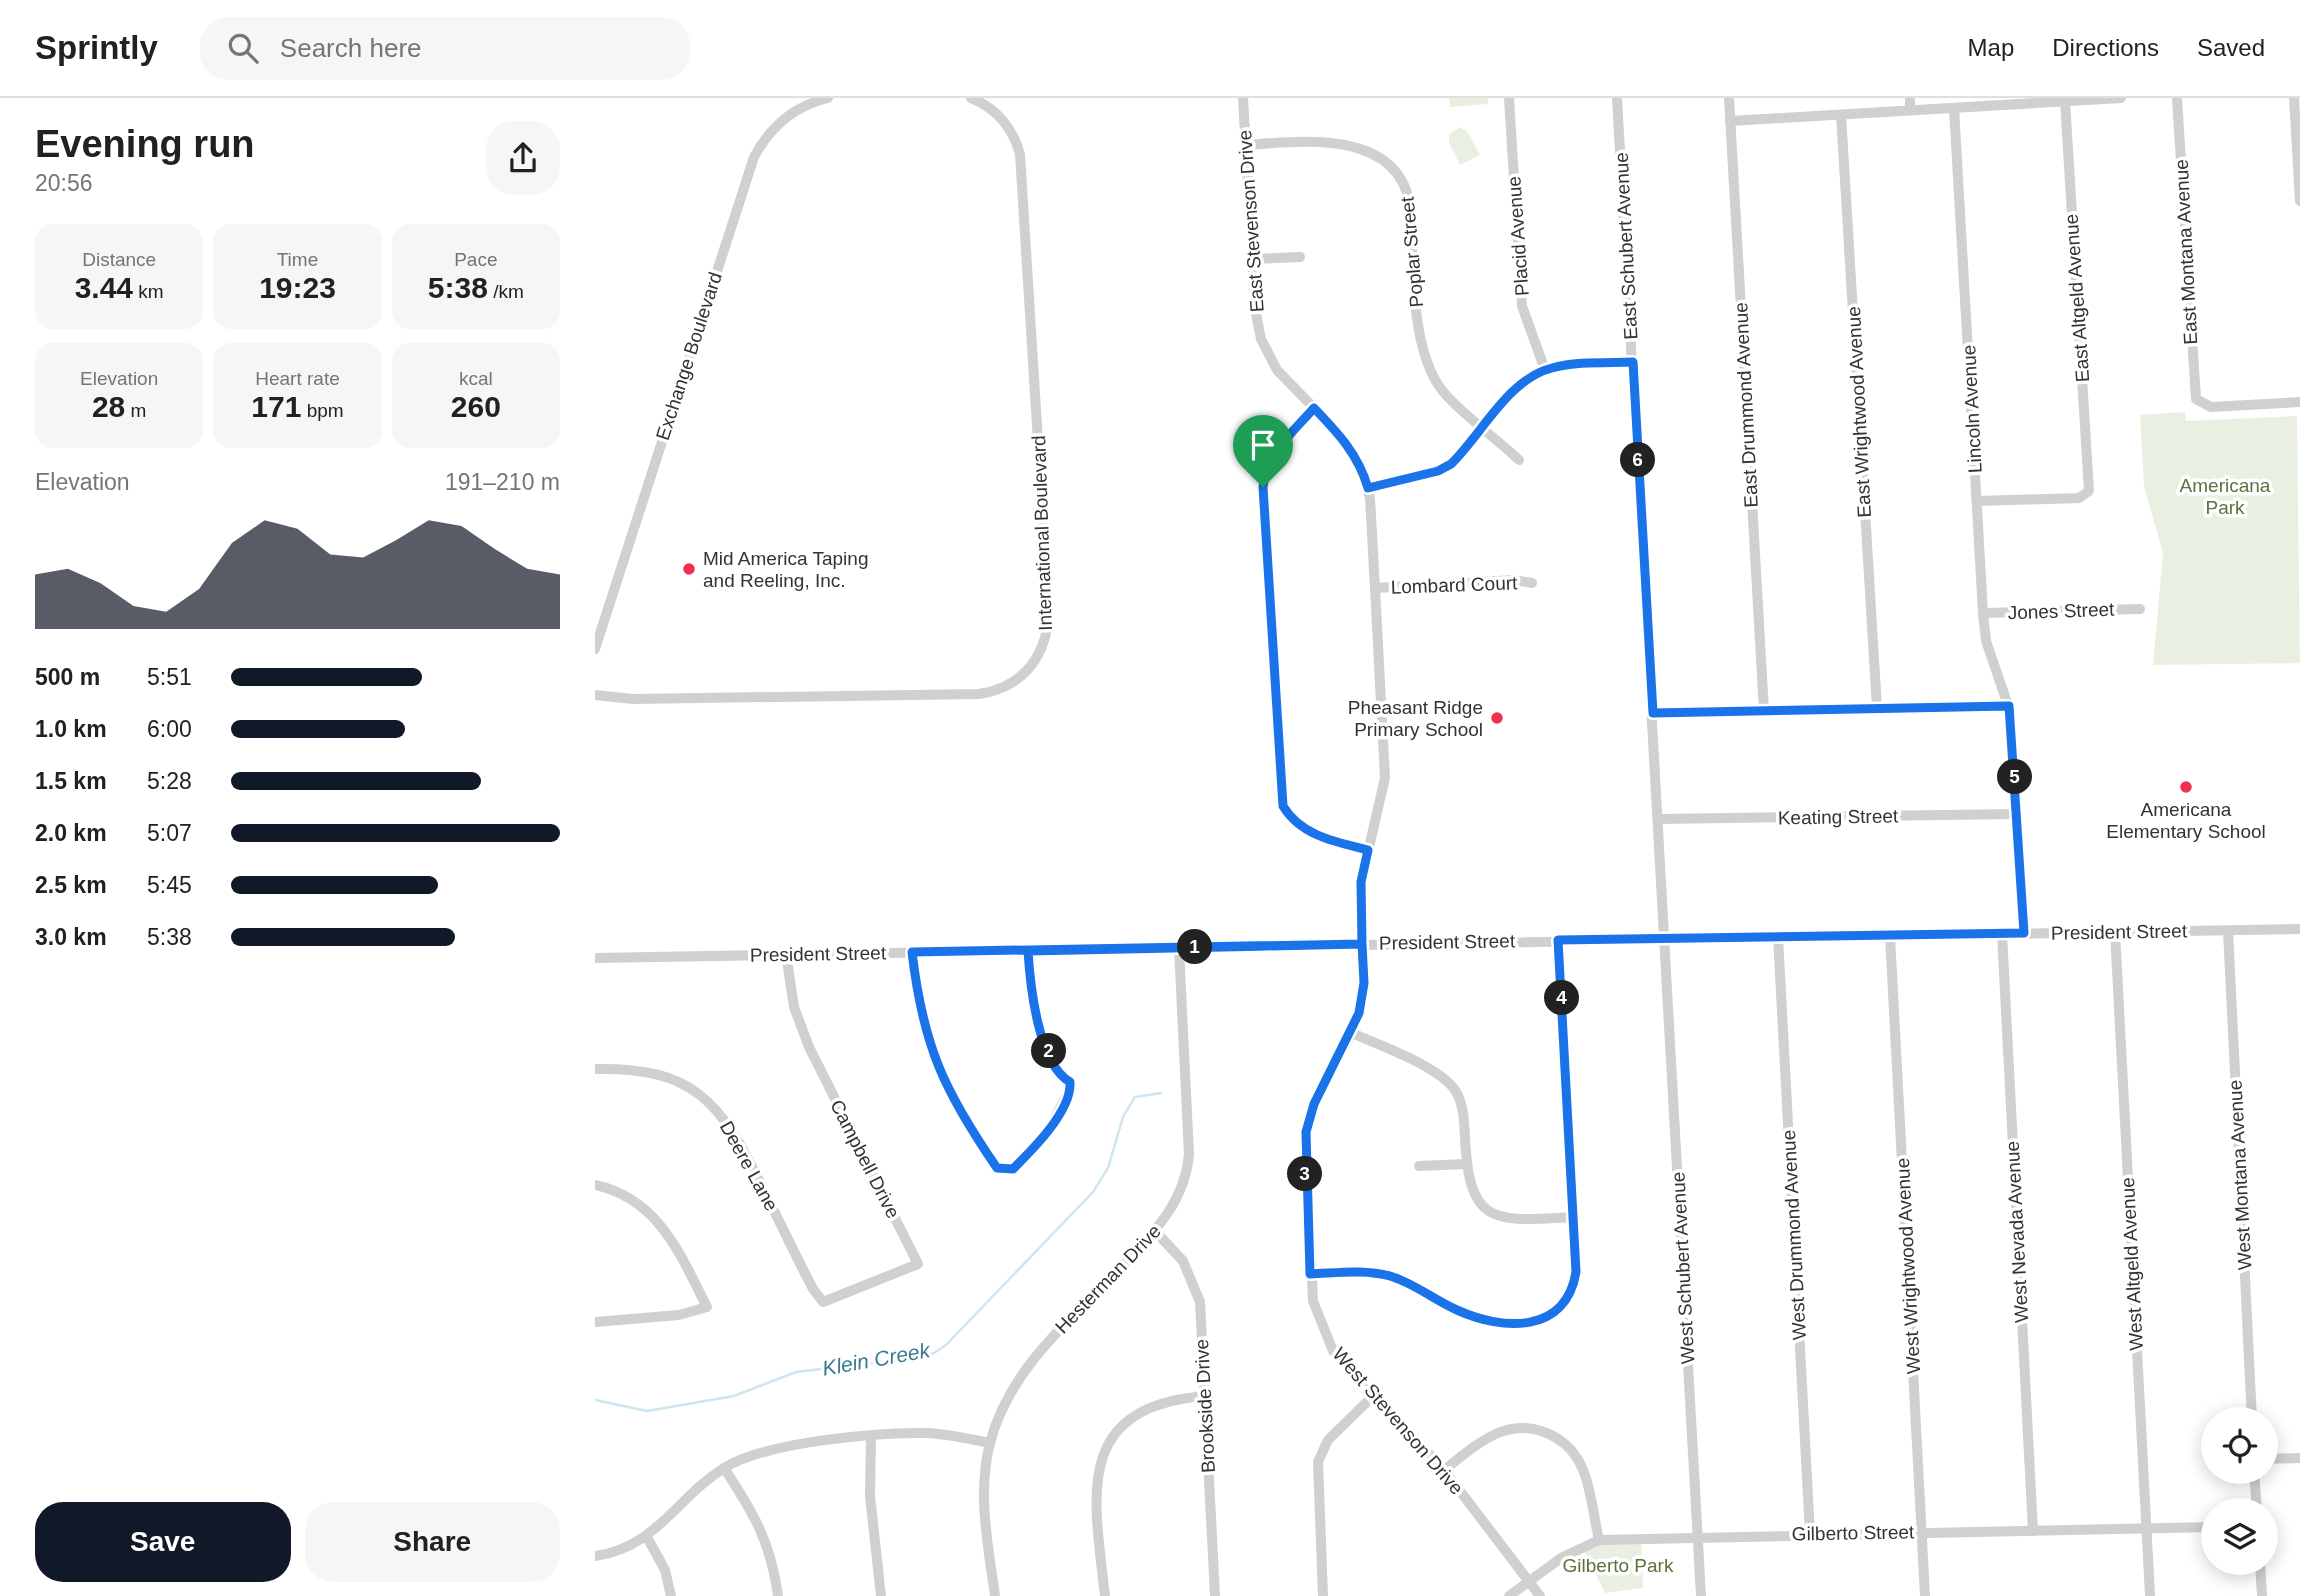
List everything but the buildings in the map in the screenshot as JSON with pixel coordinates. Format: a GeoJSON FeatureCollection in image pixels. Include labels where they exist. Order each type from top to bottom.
{"type":"FeatureCollection","features":[{"type":"Feature","properties":{"kind":"street","name":"Exchange Boulevard"},"geometry":{"type":"LineString","coordinates":[[595,649],[754,158],[775,126],[799,109],[828,98]]}},
{"type":"Feature","properties":{"kind":"street","name":"International Boulevard"},"geometry":{"type":"LineString","coordinates":[[595,695],[633,699],[979,694],[1007,687],[1025,675],[1039,656],[1047,638],[1049,617],[1020,154],[1014,137],[1001,118],[988,106],[971,98]]}},
{"type":"Feature","properties":{"kind":"street","name":"East Stevenson Drive"},"geometry":{"type":"LineString","coordinates":[[1243,98],[1255,309],[1261,339],[1277,370],[1346,441],[1359,462],[1368,488],[1385,778],[1361,882],[1362,944]]}},
{"type":"Feature","properties":{"kind":"street","name":"Placid Avenue"},"geometry":{"type":"LineString","coordinates":[[1509,98],[1522,306],[1545,370]]}},
{"type":"Feature","properties":{"kind":"street","name":"East Schubert Avenue"},"geometry":{"type":"LineString","coordinates":[[1617,98],[1666,939]]}},
{"type":"Feature","properties":{"kind":"street","name":"East Drummond Avenue"},"geometry":{"type":"LineString","coordinates":[[1729,98],[1764,711]]}},
{"type":"Feature","properties":{"kind":"street"},"geometry":{"type":"LineString","coordinates":[[1910,98],[1910,110]]}},
{"type":"Feature","properties":{"kind":"street"},"geometry":{"type":"LineString","coordinates":[[1730,121],[2121,98]]}},
{"type":"Feature","properties":{"kind":"street","name":"East Montana Avenue"},"geometry":{"type":"LineString","coordinates":[[2177,98],[2194,393],[2200,404],[2211,407],[2300,402]]}},
{"type":"Feature","properties":{"kind":"street"},"geometry":{"type":"LineString","coordinates":[[2294,98],[2300,201]]}},
{"type":"Feature","properties":{"kind":"street","name":"East Altgeld Avenue"},"geometry":{"type":"LineString","coordinates":[[1977,501],[2079,499],[2087,495],[2089,487],[2065,101]]}},
{"type":"Feature","properties":{"kind":"street","name":"Lincoln Avenue"},"geometry":{"type":"LineString","coordinates":[[1954,108],[1983,613],[1986,641],[2009,706],[2024,933]]}},
{"type":"Feature","properties":{"kind":"street","name":"East Wrightwood Avenue"},"geometry":{"type":"LineString","coordinates":[[1842,115],[1877,708]]}},
{"type":"Feature","properties":{"kind":"street","name":"Poplar Street"},"geometry":{"type":"LineString","coordinates":[[1246,145],[1327,141],[1373,155],[1395,169],[1406,187],[1410,204],[1419,339],[1426,362],[1446,396],[1519,460]]}},
{"type":"Feature","properties":{"kind":"street"},"geometry":{"type":"LineString","coordinates":[[1253,259],[1300,257]]}},
{"type":"Feature","properties":{"kind":"street"},"geometry":{"type":"LineString","coordinates":[[1368,488],[1438,471],[1451,464],[1515,390],[1545,370],[1565,365],[1633,362]]}},
{"type":"Feature","properties":{"kind":"street"},"geometry":{"type":"LineString","coordinates":[[1314,408],[1274,453],[1265,469],[1263,487],[1281,790],[1283,806],[1292,820],[1304,830],[1368,850]]}},
{"type":"Feature","properties":{"kind":"street","name":"Lombard Court"},"geometry":{"type":"LineString","coordinates":[[1375,588],[1514,580],[1532,583]]}},
{"type":"Feature","properties":{"kind":"street","name":"Jones Street"},"geometry":{"type":"LineString","coordinates":[[1983,613],[2140,608]]}},
{"type":"Feature","properties":{"kind":"street"},"geometry":{"type":"LineString","coordinates":[[1653,713],[2009,706]]}},
{"type":"Feature","properties":{"kind":"street","name":"Keating Street"},"geometry":{"type":"LineString","coordinates":[[1659,820],[2017,814]]}},
{"type":"Feature","properties":{"kind":"street","name":"President Street"},"geometry":{"type":"LineString","coordinates":[[595,958],[2300,929]]}},
{"type":"Feature","properties":{"kind":"street","name":"West Montana Avenue"},"geometry":{"type":"LineString","coordinates":[[2228,931],[2251,1407]]}},
{"type":"Feature","properties":{"kind":"street","name":"West Altgeld Avenue"},"geometry":{"type":"LineString","coordinates":[[2115,932],[2150,1596]]}},
{"type":"Feature","properties":{"kind":"street","name":"West Nevada Avenue"},"geometry":{"type":"LineString","coordinates":[[2002,934],[2033,1531]]}},
{"type":"Feature","properties":{"kind":"street","name":"West Wrightwood Avenue"},"geometry":{"type":"LineString","coordinates":[[1890,936],[1925,1596]]}},
{"type":"Feature","properties":{"kind":"street","name":"West Drummond Avenue"},"geometry":{"type":"LineString","coordinates":[[1778,937],[1810,1534]]}},
{"type":"Feature","properties":{"kind":"street","name":"West Schubert Avenue"},"geometry":{"type":"LineString","coordinates":[[1666,939],[1701,1596]]}},
{"type":"Feature","properties":{"kind":"street"},"geometry":{"type":"LineString","coordinates":[[1310,1274],[1361,1272],[1389,1276],[1473,1316],[1498,1322],[1528,1323],[1550,1317],[1570,1296],[1576,1272],[1558,940]]}},
{"type":"Feature","properties":{"kind":"street","name":"West Stevenson Drive"},"geometry":{"type":"LineString","coordinates":[[1362,944],[1362,998],[1352,1033],[1317,1096],[1306,1132],[1310,1274],[1316,1314],[1333,1351],[1444,1470],[1540,1596]]}},
{"type":"Feature","properties":{"kind":"street","name":"Hesterman Drive"},"geometry":{"type":"LineString","coordinates":[[995,1596],[984,1500],[990,1443],[1006,1400],[1031,1361],[1156,1231],[1179,1197],[1189,1155],[1179,948]]}},
{"type":"Feature","properties":{"kind":"street"},"geometry":{"type":"LineString","coordinates":[[912,952],[924,1030],[943,1082],[997,1168],[1006,1171],[1013,1169],[1050,1128],[1070,1088],[1070,1082],[1058,1072],[1039,1023],[1028,951]]}},
{"type":"Feature","properties":{"kind":"street","name":"Campbell Drive"},"geometry":{"type":"LineString","coordinates":[[786,954],[794,1007],[809,1047],[918,1264],[823,1302]]}},
{"type":"Feature","properties":{"kind":"street"},"geometry":{"type":"LineString","coordinates":[[1352,1033],[1435,1073],[1451,1086],[1462,1108],[1466,1164],[1473,1194],[1483,1206],[1499,1217],[1521,1220],[1574,1217]]}},
{"type":"Feature","properties":{"kind":"street","name":"Deere Lane"},"geometry":{"type":"LineString","coordinates":[[595,1069],[647,1071],[664,1076],[695,1091],[714,1107],[741,1144],[813,1289],[823,1302]]}},
{"type":"Feature","properties":{"kind":"street"},"geometry":{"type":"LineString","coordinates":[[1419,1166],[1466,1164]]}},
{"type":"Feature","properties":{"kind":"street"},"geometry":{"type":"LineString","coordinates":[[595,1185],[629,1197],[653,1213],[672,1239],[707,1307],[679,1315],[595,1322]]}},
{"type":"Feature","properties":{"kind":"street","name":"Brookside Drive"},"geometry":{"type":"LineString","coordinates":[[1156,1231],[1183,1261],[1196,1289],[1200,1310],[1215,1596]]}},
{"type":"Feature","properties":{"kind":"street"},"geometry":{"type":"LineString","coordinates":[[1323,1596],[1318,1462],[1328,1440],[1375,1394]]}},
{"type":"Feature","properties":{"kind":"street"},"geometry":{"type":"LineString","coordinates":[[1105,1596],[1095,1500],[1098,1469],[1106,1448],[1123,1426],[1146,1409],[1168,1400],[1205,1396]]}},
{"type":"Feature","properties":{"kind":"street"},"geometry":{"type":"LineString","coordinates":[[1444,1470],[1496,1434],[1524,1429],[1546,1432],[1575,1452],[1585,1474],[1599,1540]]}},
{"type":"Feature","properties":{"kind":"street"},"geometry":{"type":"LineString","coordinates":[[595,1556],[625,1549],[647,1537],[724,1468],[761,1452],[871,1436],[930,1433],[990,1443]]}},
{"type":"Feature","properties":{"kind":"street"},"geometry":{"type":"LineString","coordinates":[[871,1436],[870,1496],[881,1596]]}},
{"type":"Feature","properties":{"kind":"street"},"geometry":{"type":"LineString","coordinates":[[2278,1459],[2300,1458]]}},
{"type":"Feature","properties":{"kind":"street"},"geometry":{"type":"LineString","coordinates":[[724,1468],[763,1532],[778,1596]]}},
{"type":"Feature","properties":{"kind":"street","name":"Gilberto Street"},"geometry":{"type":"LineString","coordinates":[[1509,1596],[1561,1558],[1599,1540],[1697,1535],[2201,1527]]}},
{"type":"Feature","properties":{"kind":"street"},"geometry":{"type":"LineString","coordinates":[[647,1537],[665,1570],[671,1596]]}},
{"type":"Feature","properties":{"kind":"street"},"geometry":{"type":"LineString","coordinates":[[2261,1575],[2262,1596]]}},
{"type":"Feature","properties":{"kind":"green space"},"geometry":{"type":"Polygon","coordinates":[[[1449,98],[1488,98],[1488,104],[1450,107],[1449,98]]]}},
{"type":"Feature","properties":{"kind":"green space"},"geometry":{"type":"Polygon","coordinates":[[[1460,127],[1467,131],[1480,155],[1460,165],[1449,143],[1449,134],[1460,127]]]}},
{"type":"Feature","properties":{"kind":"green space","name":"Americana Park"},"geometry":{"type":"Polygon","coordinates":[[[2185,412],[2186,421],[2297,416],[2300,663],[2153,665],[2163,553],[2144,487],[2140,415],[2185,412]]]}},
{"type":"Feature","properties":{"kind":"green space","name":"Gilberto Park"},"geometry":{"type":"Polygon","coordinates":[[[1641,1538],[1643,1588],[1605,1593],[1583,1548],[1599,1541],[1641,1538]]]}},
{"type":"Feature","properties":{"kind":"waterway","name":"Klein Creek"},"geometry":{"type":"LineString","coordinates":[[595,1400],[647,1411],[734,1396],[796,1372],[907,1359],[934,1353],[946,1345],[1093,1192],[1108,1168],[1123,1117],[1135,1097],[1161,1093]]}},
{"type":"Feature","properties":{"kind":"place","name":"Mid America Taping and Reeling, Inc."},"geometry":{"type":"Point","coordinates":[689,569]}},
{"type":"Feature","properties":{"kind":"place","name":"Pheasant Ridge Primary School"},"geometry":{"type":"Point","coordinates":[1497,718]}},
{"type":"Feature","properties":{"kind":"place","name":"Americana Elementary School"},"geometry":{"type":"Point","coordinates":[2186,787]}},
{"type":"Feature","properties":{"kind":"route"},"geometry":{"type":"LineString","coordinates":[[1263,487],[1265,469],[1274,453],[1314,408],[1346,441],[1359,462],[1368,488],[1438,471],[1451,464],[1515,390],[1545,370],[1565,365],[1633,362],[1653,713],[2009,706],[2024,933],[1558,940],[1576,1272],[1570,1296],[1554,1314],[1540,1321],[1498,1322],[1473,1316],[1389,1276],[1361,1272],[1310,1274],[1304,1156],[1306,1132],[1321,1088],[1352,1033],[1359,1013],[1364,983],[1362,944],[1350,944],[1179,948],[1028,951],[1032,994],[1039,1023],[1051,1058],[1058,1072],[1070,1082],[1070,1088],[1058,1116],[1036,1145],[1013,1169],[1006,1171],[997,1168],[966,1123],[943,1082],[924,1030],[912,952],[1179,948],[1362,944],[1361,882],[1368,850],[1304,830],[1292,820],[1283,806],[1263,487]]}}]}
